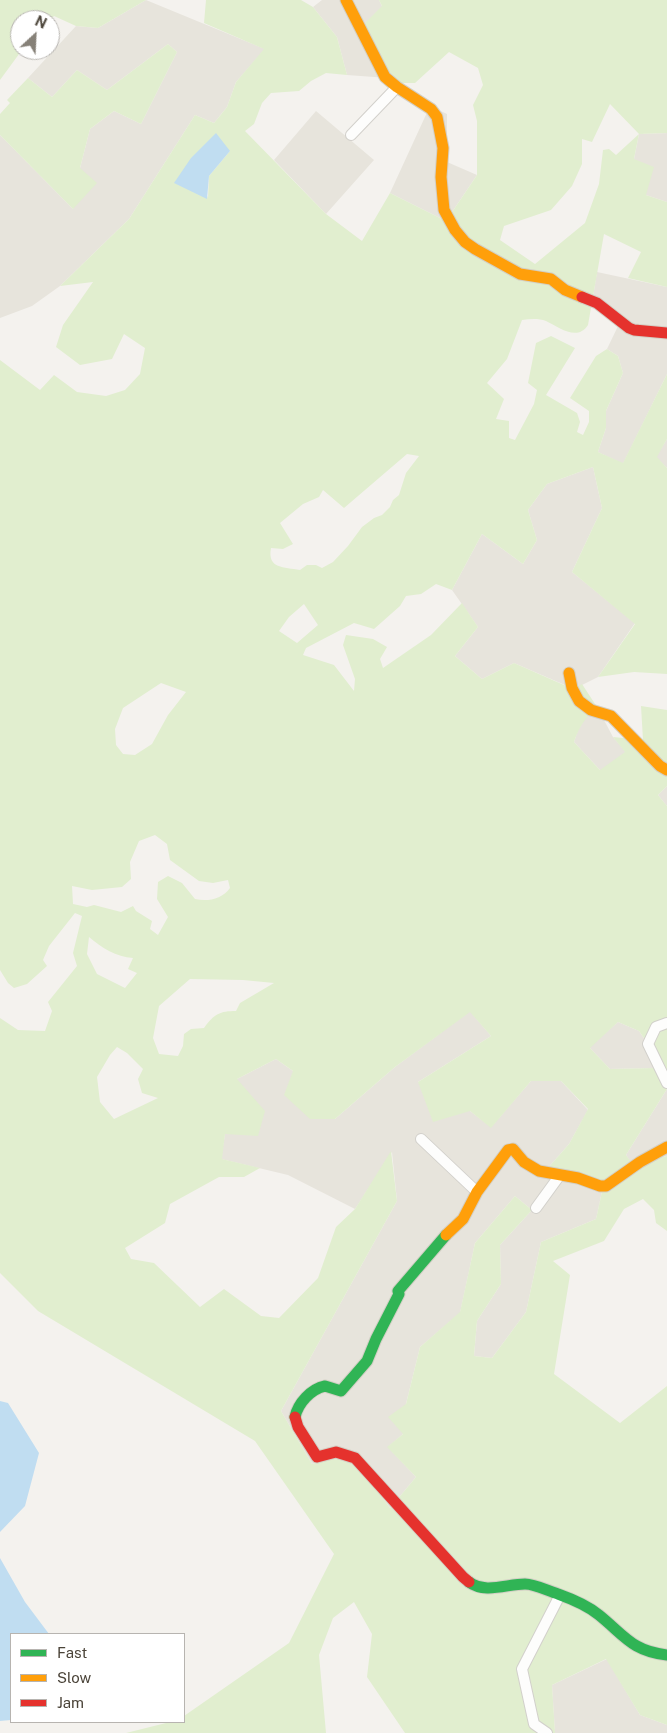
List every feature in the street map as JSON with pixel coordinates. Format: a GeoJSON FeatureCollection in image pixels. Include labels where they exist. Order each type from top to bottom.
{"type":"FeatureCollection","features":[{"type":"Feature","properties":{"kind":"street"},"geometry":{"type":"LineString","coordinates":[[346,0],[385,76],[397,87],[431,109],[437,117],[443,148],[441,177],[444,210],[455,230],[465,242],[474,249],[520,274],[551,279],[565,290],[598,303],[629,328],[667,333]]}},
{"type":"Feature","properties":{"kind":"street"},"geometry":{"type":"LineString","coordinates":[[351,135],[397,87]]}},
{"type":"Feature","properties":{"kind":"street"},"geometry":{"type":"LineString","coordinates":[[569,673],[572,688],[579,701],[591,710],[611,716],[660,766],[667,770]]}},
{"type":"Feature","properties":{"kind":"street"},"geometry":{"type":"LineString","coordinates":[[667,1023],[656,1027],[648,1044],[667,1083]]}},
{"type":"Feature","properties":{"kind":"street"},"geometry":{"type":"LineString","coordinates":[[421,1139],[477,1192]]}},
{"type":"Feature","properties":{"kind":"street"},"geometry":{"type":"LineString","coordinates":[[667,1147],[640,1162],[606,1186],[600,1186],[578,1178],[540,1171],[524,1162],[516,1151],[508,1150],[477,1192],[463,1219],[445,1236],[398,1291],[400,1294],[376,1339],[367,1361],[341,1391],[325,1385],[308,1396],[296,1409],[295,1421],[316,1457],[327,1452],[342,1452],[355,1458],[463,1577],[475,1586],[492,1588],[527,1584],[560,1595],[580,1603],[598,1614],[631,1644],[650,1653],[667,1655]]}},
{"type":"Feature","properties":{"kind":"street"},"geometry":{"type":"LineString","coordinates":[[536,1208],[560,1176]]}},
{"type":"Feature","properties":{"kind":"street"},"geometry":{"type":"LineString","coordinates":[[547,1733],[534,1724],[522,1668],[560,1595]]}},
{"type":"Feature","properties":{"kind":"shaded area"},"geometry":{"type":"Polygon","coordinates":[[[146,0],[265,49],[236,82],[227,107],[214,123],[195,115],[129,219],[60,286],[32,306],[0,318],[0,135],[73,209],[80,168],[90,129],[114,111],[141,124],[177,52],[168,44],[107,90],[77,70],[52,97],[28,78],[45,60],[60,60],[60,43],[76,26],[98,28],[146,0]]]}},
{"type":"Feature","properties":{"kind":"shaded area"},"geometry":{"type":"Polygon","coordinates":[[[322,0],[379,0],[382,6],[388,78],[347,75],[337,37],[313,7],[322,0]]]}},
{"type":"Feature","properties":{"kind":"shaded area"},"geometry":{"type":"Polygon","coordinates":[[[430,106],[447,114],[447,162],[477,175],[446,221],[390,193],[430,106]]]}},
{"type":"Feature","properties":{"kind":"shaded area"},"geometry":{"type":"Polygon","coordinates":[[[316,111],[374,160],[326,214],[274,160],[316,111]]]}},
{"type":"Feature","properties":{"kind":"shaded area"},"geometry":{"type":"Polygon","coordinates":[[[667,133],[667,202],[646,195],[634,159],[639,134],[667,133]]]}},
{"type":"Feature","properties":{"kind":"shaded area"},"geometry":{"type":"Polygon","coordinates":[[[597,272],[667,287],[667,374],[623,464],[598,452],[606,428],[606,411],[623,373],[618,356],[607,349],[619,324],[592,303],[597,272]]]}},
{"type":"Feature","properties":{"kind":"shaded area"},"geometry":{"type":"Polygon","coordinates":[[[667,439],[667,468],[656,457],[667,439]]]}},
{"type":"Feature","properties":{"kind":"shaded area"},"geometry":{"type":"Polygon","coordinates":[[[593,467],[602,508],[572,572],[635,623],[598,677],[574,689],[514,663],[482,679],[455,656],[478,627],[452,590],[482,534],[523,564],[537,540],[528,510],[547,484],[593,467]]]}},
{"type":"Feature","properties":{"kind":"shaded area"},"geometry":{"type":"Polygon","coordinates":[[[597,707],[613,737],[626,752],[601,771],[574,742],[584,719],[597,707]]]}},
{"type":"Feature","properties":{"kind":"shaded area"},"geometry":{"type":"Polygon","coordinates":[[[667,786],[667,806],[658,795],[667,786]]]}},
{"type":"Feature","properties":{"kind":"shaded area"},"geometry":{"type":"Polygon","coordinates":[[[470,1011],[491,1036],[418,1082],[470,1111],[491,1127],[531,1081],[561,1081],[588,1110],[569,1144],[547,1169],[603,1187],[596,1219],[541,1242],[526,1312],[492,1358],[474,1356],[477,1321],[501,1284],[500,1245],[532,1210],[515,1196],[475,1243],[460,1313],[420,1347],[406,1404],[403,1434],[388,1447],[416,1477],[390,1508],[351,1455],[312,1464],[281,1411],[397,1201],[392,1152],[355,1209],[288,1175],[221,1159],[225,1134],[237,1079],[276,1059],[293,1071],[335,1119],[395,1067],[470,1011]]]}},
{"type":"Feature","properties":{"kind":"shaded area"},"geometry":{"type":"Polygon","coordinates":[[[618,1022],[639,1031],[654,1053],[654,1068],[610,1069],[589,1047],[618,1022]]]}},
{"type":"Feature","properties":{"kind":"shaded area"},"geometry":{"type":"Polygon","coordinates":[[[667,1089],[667,1156],[631,1163],[626,1155],[667,1089]]]}},
{"type":"Feature","properties":{"kind":"shaded area"},"geometry":{"type":"Polygon","coordinates":[[[607,1659],[640,1715],[667,1725],[667,1733],[555,1733],[552,1685],[607,1659]]]}},
{"type":"Feature","properties":{"kind":"green space"},"geometry":{"type":"Polygon","coordinates":[[[0,0],[146,0],[98,28],[76,26],[60,19],[60,10],[10,10],[10,60],[15,60],[0,80],[0,0]]]}},
{"type":"Feature","properties":{"kind":"green space"},"geometry":{"type":"Polygon","coordinates":[[[206,0],[301,0],[313,7],[337,37],[347,75],[326,73],[311,81],[299,91],[271,93],[262,103],[254,124],[245,131],[326,214],[362,241],[390,193],[446,221],[477,175],[477,121],[473,105],[483,85],[478,68],[449,52],[415,83],[399,83],[388,78],[360,28],[382,6],[379,0],[667,0],[667,133],[639,134],[634,159],[654,167],[646,195],[667,202],[667,287],[628,278],[641,252],[604,234],[588,325],[584,330],[573,333],[543,320],[522,320],[507,359],[487,383],[504,399],[496,419],[509,421],[509,438],[515,440],[534,404],[537,390],[528,383],[536,343],[551,336],[575,348],[546,395],[577,413],[580,422],[577,432],[583,435],[589,422],[589,411],[570,398],[596,356],[607,349],[618,356],[623,373],[606,411],[606,428],[598,452],[623,463],[667,374],[667,439],[657,457],[667,468],[667,674],[634,672],[598,677],[635,624],[572,572],[602,508],[593,467],[547,484],[528,510],[537,540],[523,564],[482,534],[452,590],[436,584],[421,594],[406,596],[400,606],[374,629],[354,623],[306,648],[303,655],[334,665],[354,691],[355,679],[343,645],[346,635],[373,639],[387,647],[380,659],[383,668],[431,635],[462,603],[478,627],[455,656],[482,679],[514,663],[573,689],[582,684],[597,707],[583,723],[574,742],[600,770],[625,752],[613,737],[643,740],[641,706],[667,710],[667,786],[658,795],[667,806],[667,1089],[626,1155],[632,1163],[667,1156],[667,1231],[656,1223],[654,1210],[643,1199],[624,1209],[604,1241],[553,1261],[570,1275],[554,1374],[620,1423],[667,1386],[667,1725],[640,1715],[606,1659],[552,1685],[555,1733],[405,1733],[367,1677],[372,1634],[354,1602],[333,1618],[319,1655],[326,1733],[126,1733],[166,1723],[185,1723],[185,1715],[289,1643],[334,1554],[255,1441],[38,1311],[0,1273],[0,1018],[18,1030],[45,1031],[52,1011],[48,1002],[77,966],[73,953],[82,916],[75,913],[49,946],[43,960],[47,966],[27,984],[14,988],[8,983],[0,970],[0,360],[40,390],[54,375],[77,392],[106,396],[125,390],[140,374],[145,348],[124,334],[112,359],[80,365],[56,347],[63,325],[93,282],[60,286],[129,219],[195,115],[214,123],[227,107],[236,82],[264,49],[204,23],[206,0]],[[610,104],[592,142],[582,139],[582,164],[572,186],[551,210],[504,226],[500,240],[535,264],[585,223],[599,184],[603,150],[609,149],[616,155],[639,134],[610,104]],[[230,151],[191,158],[208,198],[209,176],[230,151]],[[407,454],[344,508],[323,490],[319,497],[303,504],[280,523],[293,544],[283,549],[271,548],[270,555],[278,566],[300,570],[307,565],[316,565],[322,568],[333,562],[362,527],[374,518],[382,515],[390,507],[393,500],[399,495],[406,473],[419,456],[407,454]],[[304,604],[289,617],[279,631],[297,643],[318,625],[304,604]],[[161,683],[123,708],[115,729],[116,745],[123,754],[135,755],[152,744],[168,715],[186,692],[161,683]],[[155,835],[139,841],[130,862],[131,879],[122,887],[92,890],[72,886],[73,904],[87,907],[94,905],[121,912],[133,906],[136,911],[152,921],[150,929],[158,935],[168,917],[157,899],[158,882],[168,876],[182,883],[195,899],[200,900],[210,900],[219,897],[230,888],[228,880],[213,883],[199,881],[170,860],[167,844],[155,835]],[[89,937],[87,954],[97,974],[125,988],[137,973],[128,969],[133,958],[121,956],[110,951],[89,937]],[[190,979],[159,1006],[153,1038],[159,1054],[178,1056],[183,1046],[184,1034],[191,1029],[204,1028],[218,1014],[236,1011],[240,1003],[274,983],[243,980],[190,979]],[[470,1012],[395,1067],[335,1119],[310,1119],[284,1095],[293,1071],[276,1059],[237,1079],[265,1111],[258,1136],[225,1134],[222,1159],[260,1168],[244,1177],[219,1177],[170,1204],[165,1223],[125,1248],[131,1259],[154,1263],[200,1307],[224,1289],[261,1316],[279,1318],[318,1278],[336,1227],[355,1209],[391,1151],[397,1201],[281,1411],[312,1464],[351,1455],[390,1508],[416,1477],[387,1447],[403,1434],[388,1417],[406,1404],[420,1347],[460,1312],[475,1243],[515,1196],[532,1210],[500,1245],[501,1284],[477,1321],[474,1356],[492,1358],[526,1312],[541,1242],[596,1219],[603,1187],[547,1169],[569,1144],[588,1109],[561,1081],[531,1081],[491,1128],[470,1111],[433,1122],[418,1082],[491,1036],[470,1012]],[[618,1022],[590,1048],[610,1069],[654,1068],[654,1053],[639,1031],[618,1022]],[[117,1047],[97,1077],[100,1102],[114,1119],[158,1098],[142,1093],[138,1079],[143,1069],[127,1053],[117,1047]]]}},
{"type":"Feature","properties":{"kind":"green space"},"geometry":{"type":"Polygon","coordinates":[[[168,44],[177,52],[141,124],[114,111],[90,129],[80,168],[97,183],[73,209],[0,135],[0,114],[10,103],[7,100],[28,78],[52,97],[77,70],[107,90],[168,44]]]}},
{"type":"Feature","properties":{"kind":"water"},"geometry":{"type":"Polygon","coordinates":[[[216,133],[230,151],[209,176],[207,199],[174,183],[191,158],[216,133]]]}},
{"type":"Feature","properties":{"kind":"water"},"geometry":{"type":"Polygon","coordinates":[[[0,1401],[8,1403],[39,1453],[25,1506],[0,1532],[0,1401]]]}},
{"type":"Feature","properties":{"kind":"water"},"geometry":{"type":"Polygon","coordinates":[[[0,1558],[25,1602],[48,1633],[10,1633],[10,1720],[0,1721],[0,1558]]]}},
{"type":"Feature","properties":{"kind":"traffic: fast"},"geometry":{"type":"LineString","coordinates":[[295,1417],[299,1407],[310,1393],[325,1386],[341,1391],[367,1361],[399,1294],[398,1291],[446,1235]]}},
{"type":"Feature","properties":{"kind":"traffic: fast"},"geometry":{"type":"LineString","coordinates":[[469,1582],[475,1586],[489,1588],[518,1584],[542,1588],[590,1608],[637,1646],[645,1650],[667,1655]]}},
{"type":"Feature","properties":{"kind":"traffic: slow"},"geometry":{"type":"LineString","coordinates":[[346,0],[385,77],[431,109],[437,117],[443,148],[441,177],[444,210],[455,230],[465,242],[475,249],[520,274],[551,279],[565,290],[582,297]]}},
{"type":"Feature","properties":{"kind":"traffic: slow"},"geometry":{"type":"LineString","coordinates":[[569,673],[572,688],[579,701],[591,710],[611,716],[660,766],[667,770]]}},
{"type":"Feature","properties":{"kind":"traffic: slow"},"geometry":{"type":"LineString","coordinates":[[446,1235],[463,1219],[477,1192],[508,1150],[513,1149],[524,1162],[539,1171],[578,1178],[600,1186],[606,1186],[640,1162],[667,1147]]}},
{"type":"Feature","properties":{"kind":"traffic: jam"},"geometry":{"type":"LineString","coordinates":[[582,297],[597,303],[629,328],[667,333]]}},
{"type":"Feature","properties":{"kind":"traffic: jam"},"geometry":{"type":"LineString","coordinates":[[295,1417],[298,1427],[317,1457],[336,1452],[355,1458],[469,1582]]}}]}
